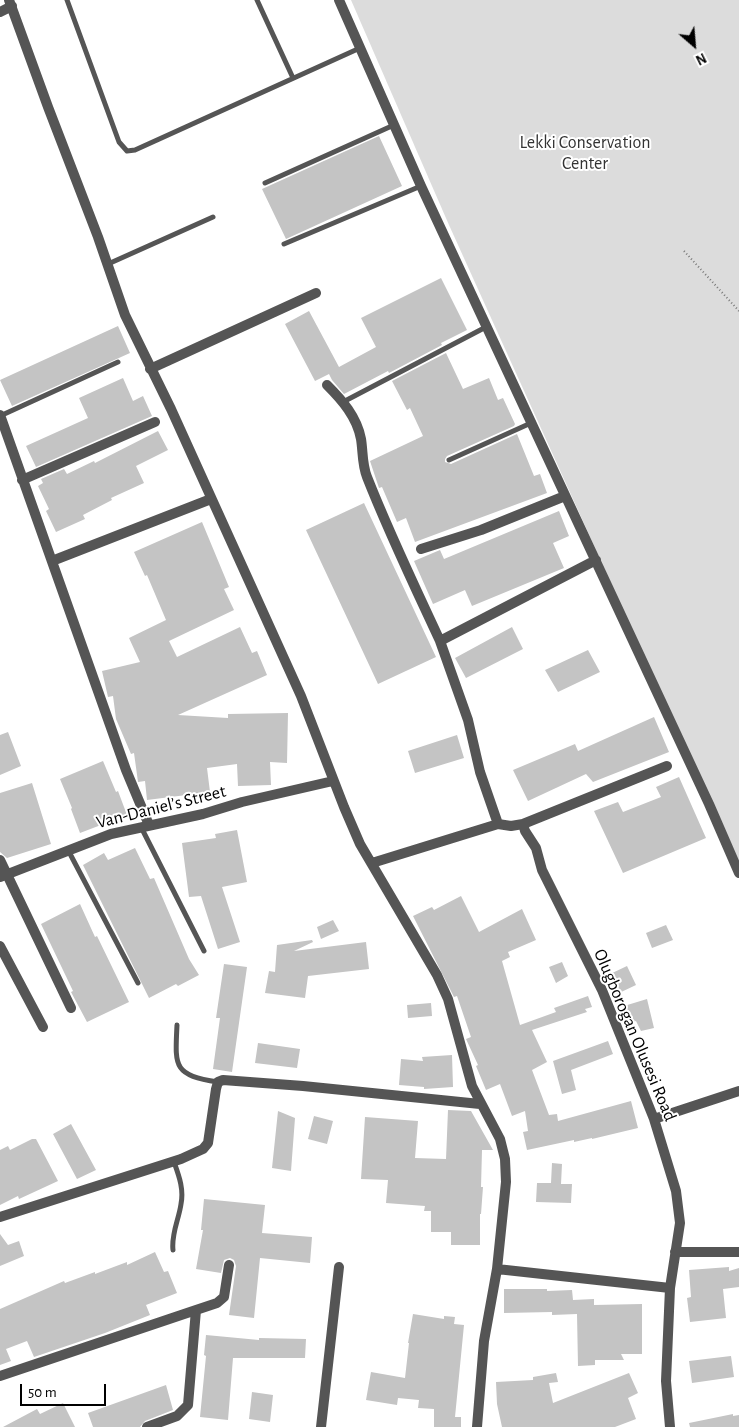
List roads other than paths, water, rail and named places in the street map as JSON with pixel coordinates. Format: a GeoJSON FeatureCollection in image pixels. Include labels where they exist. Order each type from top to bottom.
{"type":"FeatureCollection","features":[{"type":"Feature","properties":{"kind":"street"},"geometry":{"type":"LineString","coordinates":[[339,0],[421,186],[709,804],[739,873]]}},
{"type":"Feature","properties":{"kind":"street"},"geometry":{"type":"LineString","coordinates":[[0,12],[11,3],[108,264],[125,315],[171,409],[301,696],[360,844],[437,975],[448,999],[472,1086],[500,1139],[506,1159],[506,1182],[497,1269],[484,1341],[477,1427]]}},
{"type":"Feature","properties":{"kind":"street"},"geometry":{"type":"LineString","coordinates":[[150,369],[316,293]]}},
{"type":"Feature","properties":{"kind":"street"},"geometry":{"type":"LineString","coordinates":[[327,385],[343,402],[356,423],[361,437],[366,474],[440,641],[468,720],[480,772],[498,824]]}},
{"type":"Feature","properties":{"kind":"street"},"geometry":{"type":"LineString","coordinates":[[0,416],[145,826]]}},
{"type":"Feature","properties":{"kind":"street"},"geometry":{"type":"LineString","coordinates":[[22,480],[155,422]]}},
{"type":"Feature","properties":{"kind":"street"},"geometry":{"type":"LineString","coordinates":[[421,549],[482,530],[565,496]]}},
{"type":"Feature","properties":{"kind":"street"},"geometry":{"type":"LineString","coordinates":[[52,561],[211,498]]}},
{"type":"Feature","properties":{"kind":"street"},"geometry":{"type":"LineString","coordinates":[[440,641],[596,560]]}},
{"type":"Feature","properties":{"kind":"street"},"geometry":{"type":"LineString","coordinates":[[372,863],[498,824],[511,826],[523,824],[667,766]]}},
{"type":"Feature","properties":{"kind":"street","name":"Van-Daniel’s Street"},"geometry":{"type":"LineString","coordinates":[[3,875],[111,834],[203,814],[242,802],[334,781]]}},
{"type":"Feature","properties":{"kind":"street","name":"Olugborogan Olusesi Road"},"geometry":{"type":"LineString","coordinates":[[523,824],[525,831],[536,848],[542,870],[602,990],[654,1119],[676,1191],[680,1223],[674,1252],[670,1288],[666,1381],[670,1427]]}},
{"type":"Feature","properties":{"kind":"street"},"geometry":{"type":"LineString","coordinates":[[0,860],[3,875],[71,1008]]}},
{"type":"Feature","properties":{"kind":"street"},"geometry":{"type":"LineString","coordinates":[[0,946],[43,1028]]}},
{"type":"Feature","properties":{"kind":"street"},"geometry":{"type":"LineString","coordinates":[[0,1218],[174,1162],[203,1150],[208,1143],[218,1082],[223,1080],[480,1104]]}},
{"type":"Feature","properties":{"kind":"street"},"geometry":{"type":"LineString","coordinates":[[654,1119],[739,1090]]}},
{"type":"Feature","properties":{"kind":"street"},"geometry":{"type":"LineString","coordinates":[[674,1252],[739,1252]]}},
{"type":"Feature","properties":{"kind":"street"},"geometry":{"type":"LineString","coordinates":[[0,1376],[217,1302],[224,1297],[230,1265]]}},
{"type":"Feature","properties":{"kind":"street"},"geometry":{"type":"LineString","coordinates":[[321,1427],[339,1267]]}},
{"type":"Feature","properties":{"kind":"street"},"geometry":{"type":"LineString","coordinates":[[497,1269],[670,1288]]}},
{"type":"Feature","properties":{"kind":"street"},"geometry":{"type":"LineString","coordinates":[[147,1427],[178,1416],[188,1405],[196,1310]]}},
{"type":"Feature","properties":{"kind":"lane"},"geometry":{"type":"LineString","coordinates":[[67,0],[119,142],[127,151],[135,150],[360,48]]}},
{"type":"Feature","properties":{"kind":"lane"},"geometry":{"type":"LineString","coordinates":[[257,0],[293,78]]}},
{"type":"Feature","properties":{"kind":"lane"},"geometry":{"type":"LineString","coordinates":[[265,183],[394,125]]}},
{"type":"Feature","properties":{"kind":"lane"},"geometry":{"type":"LineString","coordinates":[[284,244],[421,186]]}},
{"type":"Feature","properties":{"kind":"lane"},"geometry":{"type":"LineString","coordinates":[[108,264],[213,217]]}},
{"type":"Feature","properties":{"kind":"lane"},"geometry":{"type":"LineString","coordinates":[[343,402],[486,327]]}},
{"type":"Feature","properties":{"kind":"lane"},"geometry":{"type":"LineString","coordinates":[[0,416],[118,362]]}},
{"type":"Feature","properties":{"kind":"lane"},"geometry":{"type":"LineString","coordinates":[[449,460],[531,423]]}},
{"type":"Feature","properties":{"kind":"lane"},"geometry":{"type":"LineString","coordinates":[[145,826],[204,951]]}},
{"type":"Feature","properties":{"kind":"lane"},"geometry":{"type":"LineString","coordinates":[[68,850],[138,983]]}},
{"type":"Feature","properties":{"kind":"lane"},"geometry":{"type":"LineString","coordinates":[[177,1025],[176,1050],[178,1063],[183,1071],[190,1077],[218,1082]]}},
{"type":"Feature","properties":{"kind":"lane"},"geometry":{"type":"LineString","coordinates":[[173,1250],[172,1241],[182,1194],[181,1181],[174,1162]]}},
{"type":"Feature","properties":{"kind":"park label","name":"Lekki Conservation Center"},"geometry":{"type":"Point","coordinates":[585,153]}}]}
